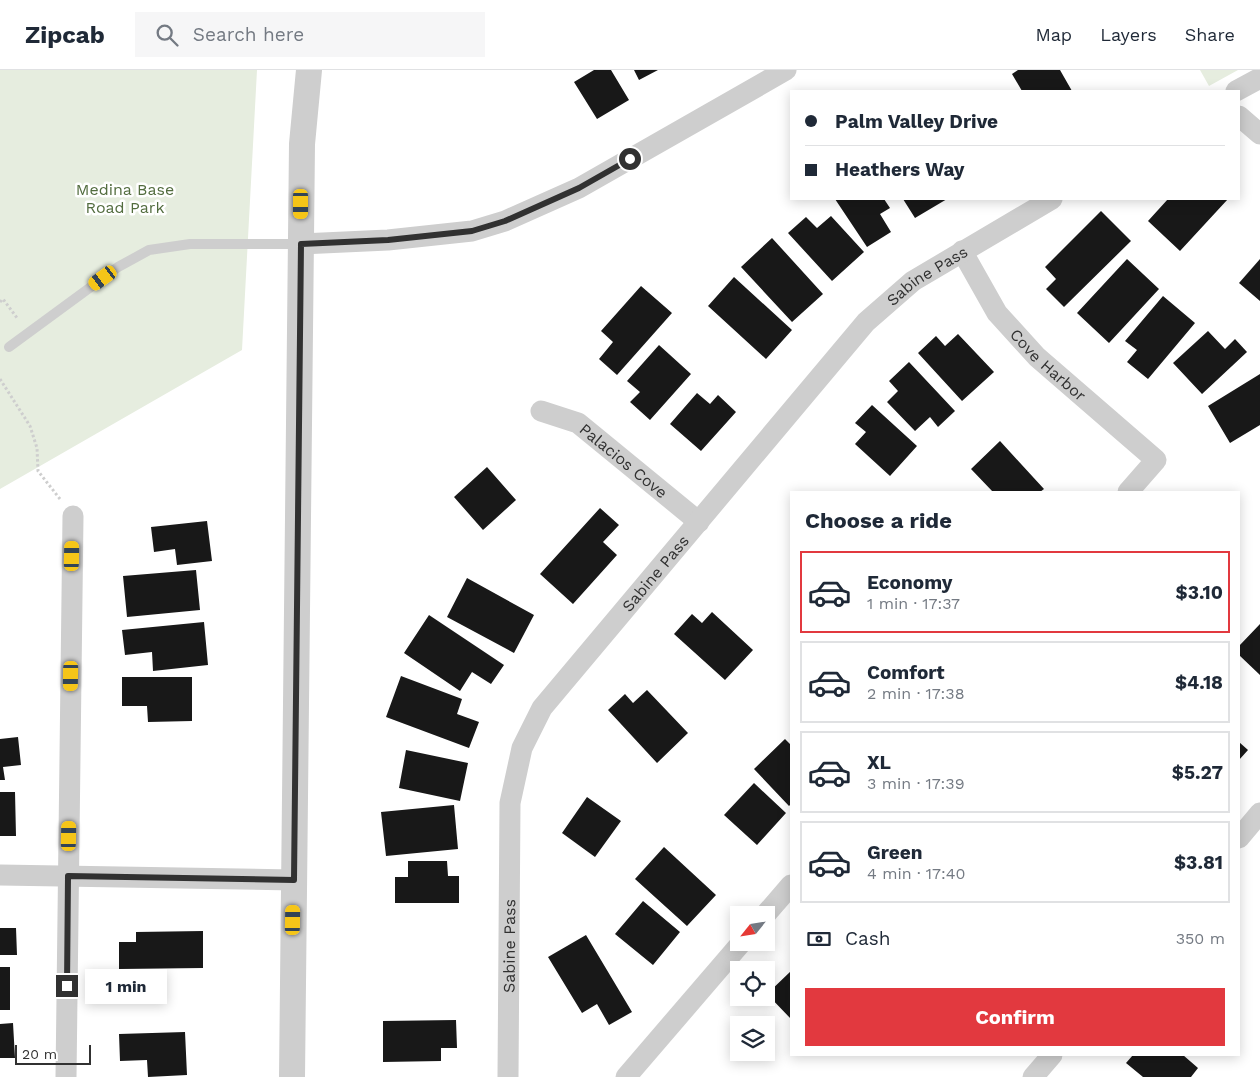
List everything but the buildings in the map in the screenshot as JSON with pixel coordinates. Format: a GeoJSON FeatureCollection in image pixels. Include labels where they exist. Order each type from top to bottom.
{"type":"FeatureCollection","features":[{"type":"Feature","properties":{"kind":"street"},"geometry":{"type":"LineString","coordinates":[[292,1077],[302,144],[309,70]]}},
{"type":"Feature","properties":{"kind":"street"},"geometry":{"type":"LineString","coordinates":[[301,244],[388,240],[472,231],[505,221],[579,188],[786,70]]}},
{"type":"Feature","properties":{"kind":"street"},"geometry":{"type":"LineString","coordinates":[[1238,90],[1260,78]]}},
{"type":"Feature","properties":{"kind":"street"},"geometry":{"type":"LineString","coordinates":[[1240,117],[1260,134]]}},
{"type":"Feature","properties":{"kind":"street","name":"Sabine Pass"},"geometry":{"type":"LineString","coordinates":[[508,1077],[510,803],[522,748],[542,708],[866,322],[913,282],[1050,200]]}},
{"type":"Feature","properties":{"kind":"street","name":"Cove Harbor"},"geometry":{"type":"LineString","coordinates":[[962,251],[998,313],[1037,357],[1156,460],[1129,491]]}},
{"type":"Feature","properties":{"kind":"street","name":"Palacios Cove"},"geometry":{"type":"LineString","coordinates":[[541,412],[578,423],[699,522]]}},
{"type":"Feature","properties":{"kind":"street"},"geometry":{"type":"LineString","coordinates":[[66,1077],[73,516]]}},
{"type":"Feature","properties":{"kind":"street"},"geometry":{"type":"LineString","coordinates":[[1240,837],[1260,813]]}},
{"type":"Feature","properties":{"kind":"street"},"geometry":{"type":"LineString","coordinates":[[0,875],[294,880]]}},
{"type":"Feature","properties":{"kind":"street"},"geometry":{"type":"LineString","coordinates":[[773,906],[790,886]]}},
{"type":"Feature","properties":{"kind":"street"},"geometry":{"type":"LineString","coordinates":[[626,1077],[734,951]]}},
{"type":"Feature","properties":{"kind":"street"},"geometry":{"type":"LineString","coordinates":[[1033,1077],[1051,1056]]}},
{"type":"Feature","properties":{"kind":"lane"},"geometry":{"type":"LineString","coordinates":[[9,347],[118,267],[149,250],[190,244],[301,244]]}},
{"type":"Feature","properties":{"kind":"path"},"geometry":{"type":"LineString","coordinates":[[0,302],[4,299],[28,333]]}},
{"type":"Feature","properties":{"kind":"path"},"geometry":{"type":"LineString","coordinates":[[0,379],[30,426],[37,448],[38,471],[73,516]]}},
{"type":"Feature","properties":{"kind":"green space","name":"Medina Base Road Park"},"geometry":{"type":"Polygon","coordinates":[[[0,70],[257,70],[242,350],[0,489],[0,70]]]}},
{"type":"Feature","properties":{"kind":"green space"},"geometry":{"type":"Polygon","coordinates":[[[1200,70],[1238,70],[1209,86],[1200,70]]]}},
{"type":"Feature","properties":{"kind":"route"},"geometry":{"type":"LineString","coordinates":[[67,986],[68,876],[294,880],[301,244],[388,240],[472,231],[505,221],[579,188],[630,159]]}}]}
